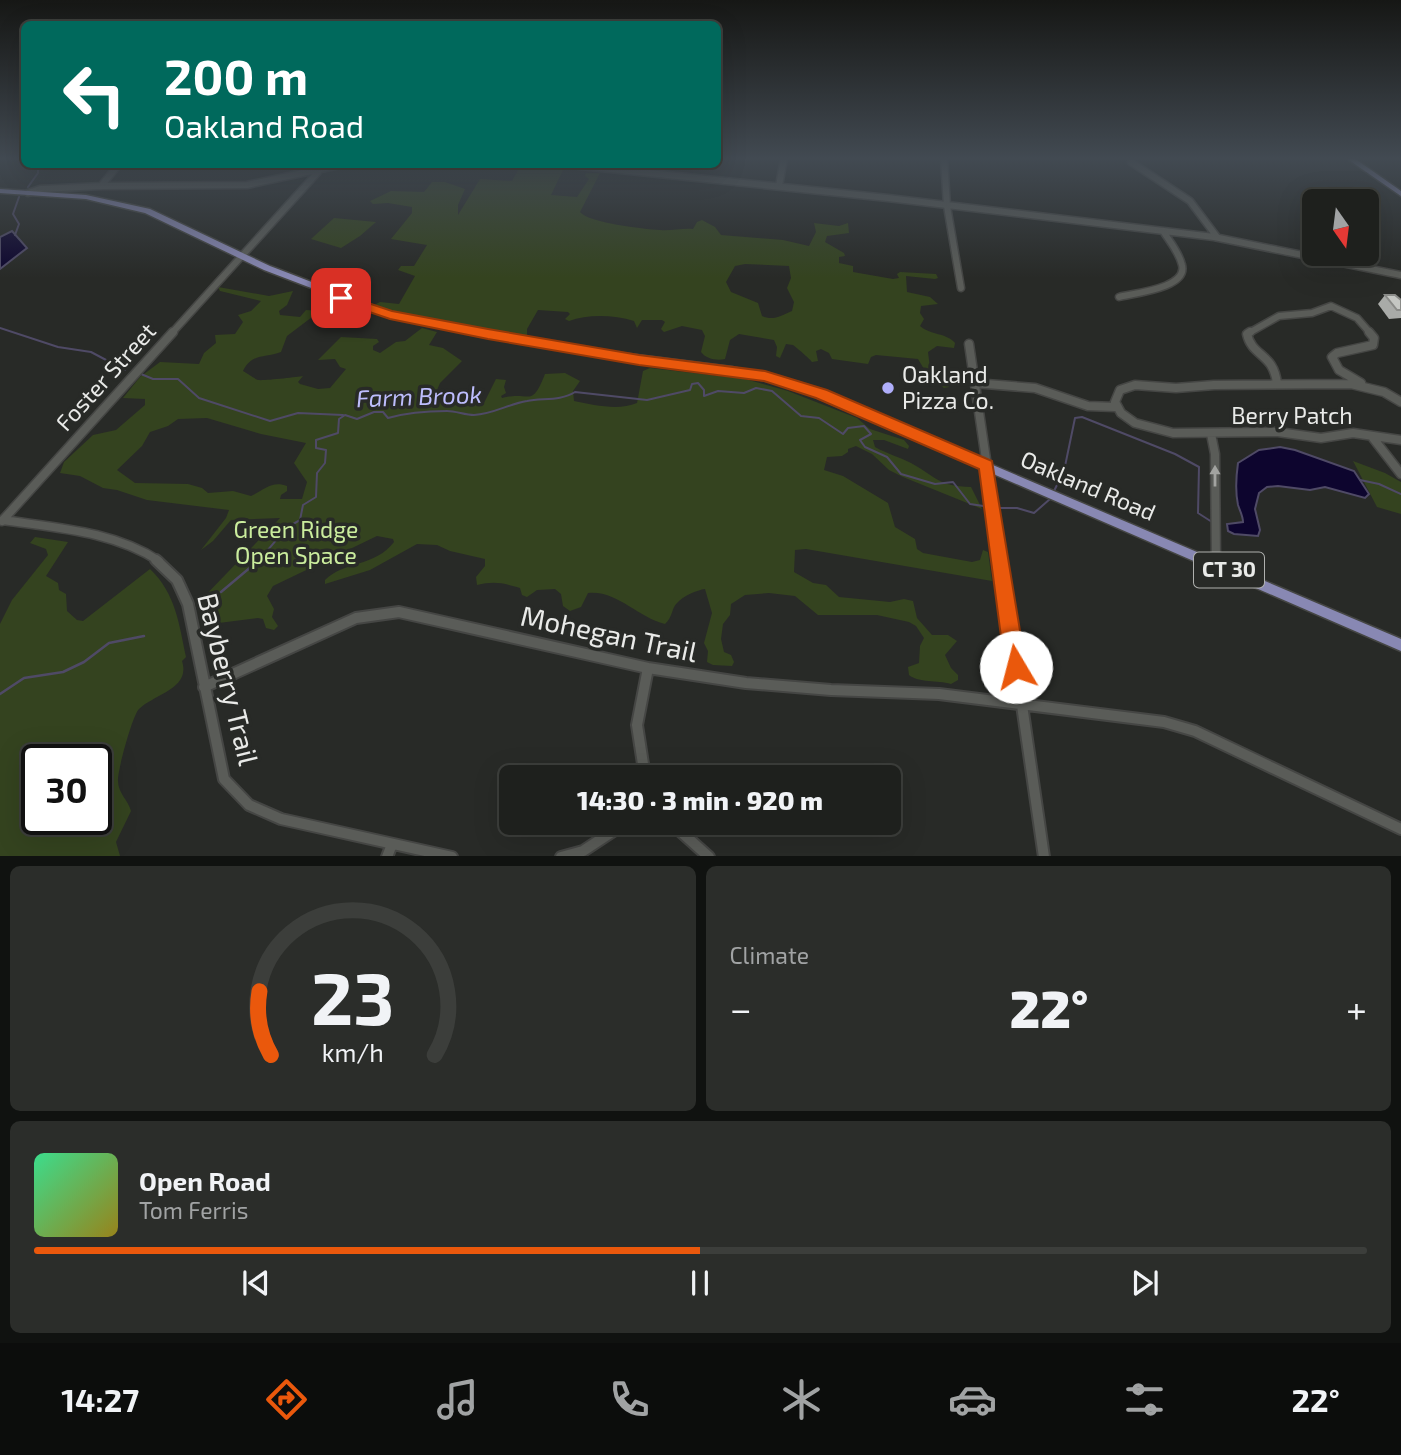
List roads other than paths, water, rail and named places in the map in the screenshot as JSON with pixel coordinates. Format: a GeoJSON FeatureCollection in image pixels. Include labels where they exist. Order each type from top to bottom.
{"type":"FeatureCollection","features":[{"type":"Feature","properties":{"kind":"main road","name":"Oakland Road"},"geometry":{"type":"LineString","coordinates":[[90,198],[147,211],[240,256],[327,293],[390,315],[596,354],[733,370],[785,381],[822,394],[1401,645]]}},
{"type":"Feature","properties":{"kind":"street","name":"Foster Street"},"geometry":{"type":"LineString","coordinates":[[1,521],[293,198]]}},
{"type":"Feature","properties":{"kind":"street"},"geometry":{"type":"LineString","coordinates":[[879,198],[1217,237],[1359,269],[1401,275]]}},
{"type":"Feature","properties":{"kind":"street"},"geometry":{"type":"LineString","coordinates":[[946,198],[961,288]]}},
{"type":"Feature","properties":{"kind":"street"},"geometry":{"type":"LineString","coordinates":[[1185,198],[1217,237]]}},
{"type":"Feature","properties":{"kind":"street"},"geometry":{"type":"LineString","coordinates":[[1119,297],[1167,286],[1179,279],[1183,272],[1181,262],[1163,231]]}},
{"type":"Feature","properties":{"kind":"street","name":"Berry Patch"},"geometry":{"type":"LineString","coordinates":[[1277,384],[1277,371],[1271,361],[1252,348],[1247,334],[1279,316],[1312,313],[1331,306],[1357,318],[1374,338],[1373,345],[1337,353],[1332,357],[1339,370],[1401,402]]}},
{"type":"Feature","properties":{"kind":"street"},"geometry":{"type":"LineString","coordinates":[[969,344],[1044,856]]}},
{"type":"Feature","properties":{"kind":"street"},"geometry":{"type":"LineString","coordinates":[[974,383],[1035,388],[1088,405],[1115,407]]}},
{"type":"Feature","properties":{"kind":"street","name":"Berry Patch"},"geometry":{"type":"LineString","coordinates":[[1368,386],[1214,384],[1176,388],[1135,385],[1120,390],[1115,396],[1115,407],[1128,420],[1142,428],[1159,432],[1276,432],[1322,438],[1355,433],[1373,438],[1401,440]]}},
{"type":"Feature","properties":{"kind":"street","name":"Berry Patch"},"geometry":{"type":"LineString","coordinates":[[1211,434],[1215,454],[1216,564]]}},
{"type":"Feature","properties":{"kind":"street","name":"Berry Patch"},"geometry":{"type":"LineString","coordinates":[[1373,438],[1401,474]]}},
{"type":"Feature","properties":{"kind":"street","name":"Bayberry Trail"},"geometry":{"type":"LineString","coordinates":[[1,521],[117,540],[149,553],[176,578],[188,604],[224,779],[249,805],[281,819],[452,856]]}},
{"type":"Feature","properties":{"kind":"street","name":"Mohegan Trail"},"geometry":{"type":"LineString","coordinates":[[204,687],[356,618],[399,612],[648,668],[746,683],[831,690],[939,694],[1164,722],[1195,731],[1401,829]]}},
{"type":"Feature","properties":{"kind":"street"},"geometry":{"type":"LineString","coordinates":[[643,765],[637,725],[648,668]]}},
{"type":"Feature","properties":{"kind":"street"},"geometry":{"type":"LineString","coordinates":[[561,856],[583,850],[607,835]]}},
{"type":"Feature","properties":{"kind":"street"},"geometry":{"type":"LineString","coordinates":[[685,835],[709,856]]}},
{"type":"Feature","properties":{"kind":"street"},"geometry":{"type":"LineString","coordinates":[[387,856],[392,844]]}},
{"type":"Feature","properties":{"kind":"waterway"},"geometry":{"type":"LineString","coordinates":[[15,235],[19,224],[13,214],[19,198]]}},
{"type":"Feature","properties":{"kind":"waterway"},"geometry":{"type":"LineString","coordinates":[[0,328],[58,347],[91,352],[125,370]]}},
{"type":"Feature","properties":{"kind":"waterway"},"geometry":{"type":"LineString","coordinates":[[141,374],[153,379],[178,379],[199,398],[270,421],[298,413],[343,415]]}},
{"type":"Feature","properties":{"kind":"waterway","name":"Farm Brook"},"geometry":{"type":"LineString","coordinates":[[257,561],[282,533],[300,520],[303,505],[316,497],[317,473],[325,463],[326,450],[316,448],[316,440],[338,433],[339,419],[345,415],[357,419],[374,412],[383,412],[388,418],[432,411],[474,415],[527,401],[564,397],[575,392],[647,400],[690,390],[692,384],[698,383],[704,390],[704,396],[718,391],[744,393],[756,388],[772,391],[801,416],[819,418],[843,434],[848,428],[864,426],[871,434],[860,440],[865,447],[887,457],[901,474],[935,484],[953,482],[970,504],[990,507]]}},
{"type":"Feature","properties":{"kind":"waterway","name":"Farm Brook"},"geometry":{"type":"LineString","coordinates":[[1054,491],[1064,471],[1075,418],[1082,417],[1175,454],[1199,467],[1198,513],[1212,522]]}},
{"type":"Feature","properties":{"kind":"waterway","name":"Farm Brook"},"geometry":{"type":"LineString","coordinates":[[1360,480],[1379,484],[1401,494]]}},
{"type":"Feature","properties":{"kind":"waterway","name":"Farm Brook"},"geometry":{"type":"LineString","coordinates":[[996,508],[1017,508],[1034,513],[1050,499]]}},
{"type":"Feature","properties":{"kind":"waterway","name":"Farm Brook"},"geometry":{"type":"LineString","coordinates":[[221,592],[259,560]]}},
{"type":"Feature","properties":{"kind":"waterway","name":"Farm Brook"},"geometry":{"type":"LineString","coordinates":[[0,694],[24,678],[63,672],[84,662],[109,643],[144,636]]}},
{"type":"Feature","properties":{"kind":"place","name":"Oakland Pizza Co."},"geometry":{"type":"Point","coordinates":[888,388]}},
{"type":"Feature","properties":{"kind":"park label","name":"Green Ridge Open Space"},"geometry":{"type":"Point","coordinates":[296,543]}}]}
